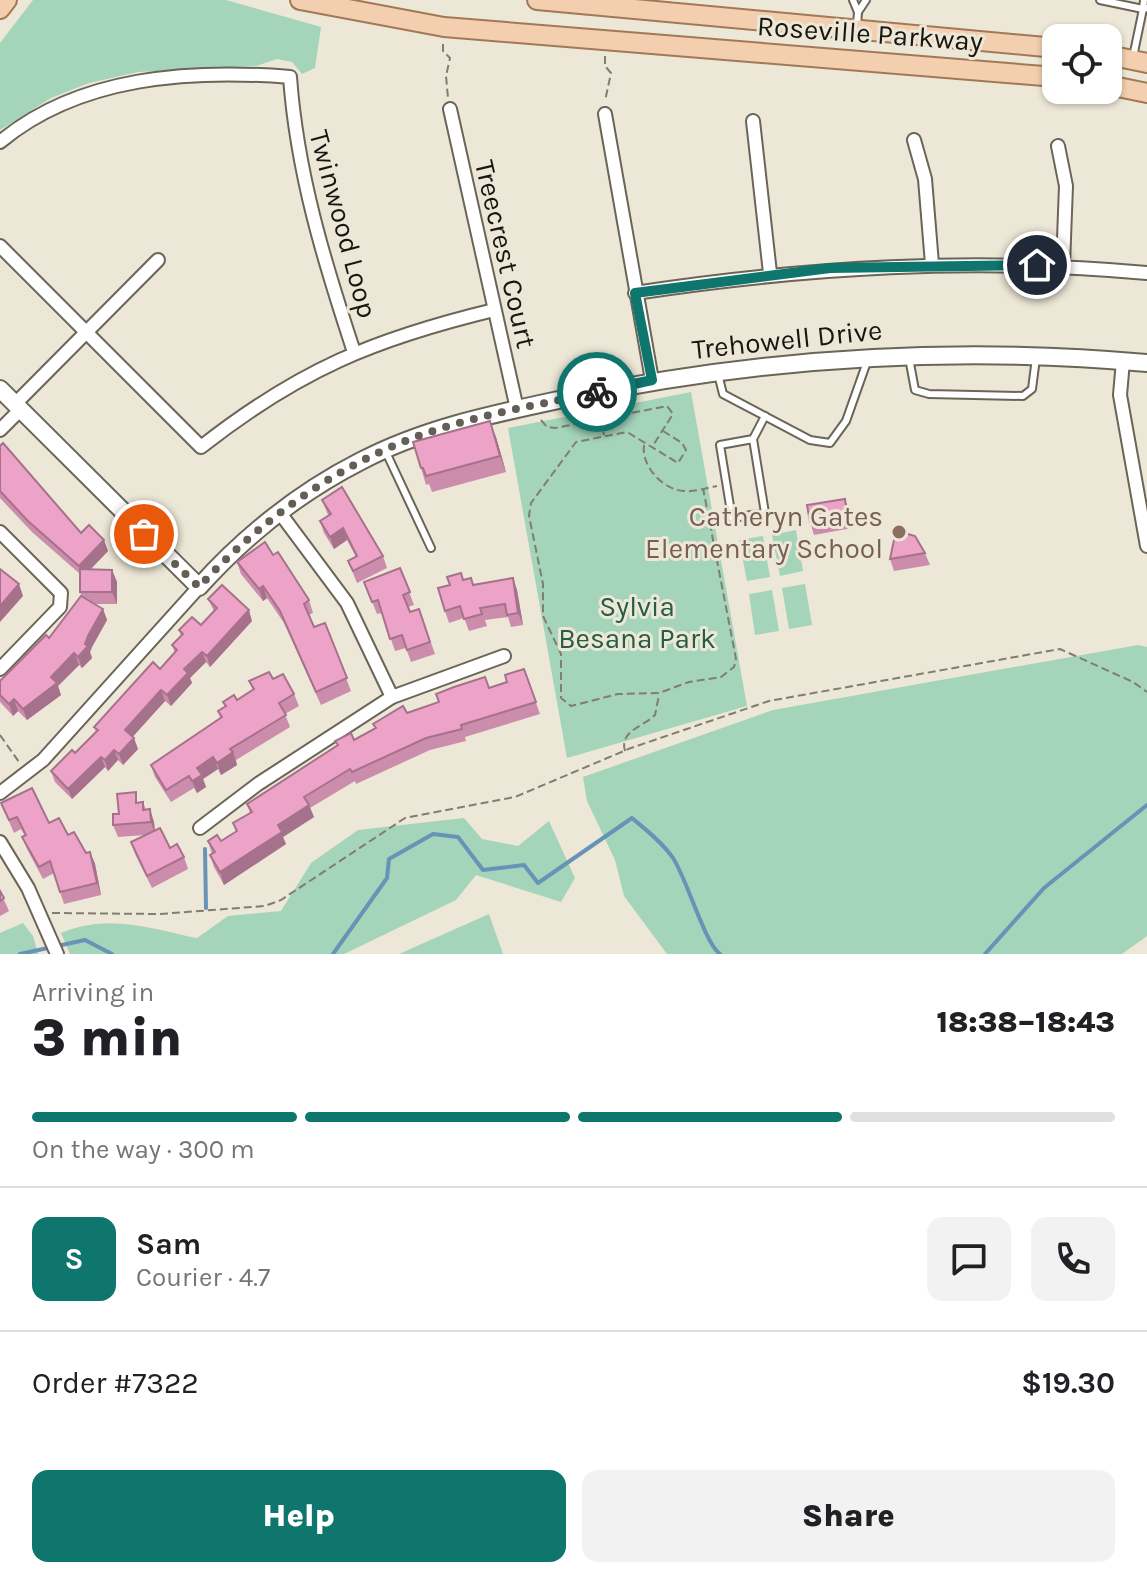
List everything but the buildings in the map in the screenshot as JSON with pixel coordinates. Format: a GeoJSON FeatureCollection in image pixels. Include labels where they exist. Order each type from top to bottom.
{"type":"FeatureCollection","features":[{"type":"Feature","properties":{"kind":"main road"},"geometry":{"type":"LineString","coordinates":[[0,9],[7,0]]}},
{"type":"Feature","properties":{"kind":"main road","name":"Roseville Parkway"},"geometry":{"type":"LineString","coordinates":[[300,0],[444,27],[1042,76]]}},
{"type":"Feature","properties":{"kind":"main road","name":"Roseville Parkway"},"geometry":{"type":"LineString","coordinates":[[537,0],[672,12],[857,20],[1042,46]]}},
{"type":"Feature","properties":{"kind":"main road"},"geometry":{"type":"LineString","coordinates":[[646,0],[672,12]]}},
{"type":"Feature","properties":{"kind":"main road"},"geometry":{"type":"LineString","coordinates":[[583,40],[594,3]]}},
{"type":"Feature","properties":{"kind":"main road"},"geometry":{"type":"LineString","coordinates":[[1122,88],[1147,93]]}},
{"type":"Feature","properties":{"kind":"street","name":"Twinwood Loop"},"geometry":{"type":"LineString","coordinates":[[0,142],[20,125],[74,97],[135,81],[260,74],[290,77],[294,127],[306,195],[354,352]]}},
{"type":"Feature","properties":{"kind":"street","name":"Treecrest Court"},"geometry":{"type":"LineString","coordinates":[[450,109],[517,409]]}},
{"type":"Feature","properties":{"kind":"street"},"geometry":{"type":"LineString","coordinates":[[605,114],[652,380]]}},
{"type":"Feature","properties":{"kind":"street"},"geometry":{"type":"LineString","coordinates":[[753,121],[770,273]]}},
{"type":"Feature","properties":{"kind":"street"},"geometry":{"type":"LineString","coordinates":[[914,140],[925,179],[932,264]]}},
{"type":"Feature","properties":{"kind":"street"},"geometry":{"type":"LineString","coordinates":[[1058,146],[1066,186],[1063,265]]}},
{"type":"Feature","properties":{"kind":"street"},"geometry":{"type":"LineString","coordinates":[[0,246],[201,447],[295,380],[354,352],[429,326],[494,310]]}},
{"type":"Feature","properties":{"kind":"street"},"geometry":{"type":"LineString","coordinates":[[0,430],[9,401],[87,332],[158,260]]}},
{"type":"Feature","properties":{"kind":"street"},"geometry":{"type":"LineString","coordinates":[[635,293],[770,273],[932,264],[1063,265],[1147,273]]}},
{"type":"Feature","properties":{"kind":"street","name":"Trehowell Drive"},"geometry":{"type":"LineString","coordinates":[[0,793],[43,760],[199,587],[280,513],[334,476],[385,450],[435,430],[652,380],[869,356],[1036,355],[1147,363]]}},
{"type":"Feature","properties":{"kind":"street"},"geometry":{"type":"LineString","coordinates":[[1123,361],[1120,395],[1147,546]]}},
{"type":"Feature","properties":{"kind":"street"},"geometry":{"type":"LineString","coordinates":[[9,401],[199,587]]}},
{"type":"Feature","properties":{"kind":"street"},"geometry":{"type":"LineString","coordinates":[[280,513],[347,603],[392,697]]}},
{"type":"Feature","properties":{"kind":"street"},"geometry":{"type":"LineString","coordinates":[[0,532],[61,593],[60,607],[0,669]]}},
{"type":"Feature","properties":{"kind":"street"},"geometry":{"type":"LineString","coordinates":[[200,828],[329,735],[392,697],[504,656]]}},
{"type":"Feature","properties":{"kind":"street"},"geometry":{"type":"LineString","coordinates":[[0,842],[57,954]]}},
{"type":"Feature","properties":{"kind":"lane"},"geometry":{"type":"LineString","coordinates":[[853,0],[857,20]]}},
{"type":"Feature","properties":{"kind":"lane"},"geometry":{"type":"LineString","coordinates":[[857,20],[866,0]]}},
{"type":"Feature","properties":{"kind":"lane"},"geometry":{"type":"LineString","coordinates":[[1100,0],[1145,8]]}},
{"type":"Feature","properties":{"kind":"lane"},"geometry":{"type":"LineString","coordinates":[[1140,61],[1144,0]]}},
{"type":"Feature","properties":{"kind":"lane"},"geometry":{"type":"LineString","coordinates":[[909,354],[915,390],[929,394],[1023,396],[1032,389],[1036,355]]}},
{"type":"Feature","properties":{"kind":"lane"},"geometry":{"type":"LineString","coordinates":[[717,371],[723,394],[810,440],[830,443],[846,421],[869,356]]}},
{"type":"Feature","properties":{"kind":"lane"},"geometry":{"type":"LineString","coordinates":[[753,439],[720,445],[732,518],[765,513],[753,439],[765,416]]}},
{"type":"Feature","properties":{"kind":"lane"},"geometry":{"type":"LineString","coordinates":[[385,450],[431,548]]}},
{"type":"Feature","properties":{"kind":"path"},"geometry":{"type":"LineString","coordinates":[[444,27],[443,51],[451,63],[446,76],[450,109]]}},
{"type":"Feature","properties":{"kind":"path"},"geometry":{"type":"LineString","coordinates":[[605,42],[605,66],[611,77],[606,82],[605,114]]}},
{"type":"Feature","properties":{"kind":"path"},"geometry":{"type":"LineString","coordinates":[[540,419],[547,427],[555,428],[667,406],[673,414],[650,448]]}},
{"type":"Feature","properties":{"kind":"path"},"geometry":{"type":"LineString","coordinates":[[599,408],[604,436]]}},
{"type":"Feature","properties":{"kind":"path"},"geometry":{"type":"LineString","coordinates":[[663,431],[682,443],[686,450],[678,463],[627,432],[576,442],[531,503],[529,516],[537,544],[535,557],[543,584],[543,616],[561,654],[561,698],[571,706],[618,694],[659,693],[730,673],[736,659],[703,488]]}},
{"type":"Feature","properties":{"kind":"path"},"geometry":{"type":"LineString","coordinates":[[644,444],[646,463],[656,477],[677,490],[727,484]]}},
{"type":"Feature","properties":{"kind":"path"},"geometry":{"type":"LineString","coordinates":[[41,918],[265,906],[281,900],[405,818],[515,797],[625,751],[769,701],[1060,649],[1133,682],[1147,692]]}},
{"type":"Feature","properties":{"kind":"path"},"geometry":{"type":"LineString","coordinates":[[625,751],[623,744],[627,734],[655,715],[659,693]]}},
{"type":"Feature","properties":{"kind":"path"},"geometry":{"type":"LineString","coordinates":[[0,735],[27,772]]}},
{"type":"Feature","properties":{"kind":"green space"},"geometry":{"type":"Polygon","coordinates":[[[33,0],[226,0],[321,27],[315,68],[302,74],[292,62],[277,59],[256,66],[138,72],[89,83],[51,98],[0,130],[0,43],[33,0]]]}},
{"type":"Feature","properties":{"kind":"green space","name":"Sylvia Besana Park"},"geometry":{"type":"Polygon","coordinates":[[[691,392],[747,706],[567,758],[508,428],[691,392]]]}},
{"type":"Feature","properties":{"kind":"green space"},"geometry":{"type":"Polygon","coordinates":[[[796,530],[803,571],[780,576],[772,535],[796,530]]]}},
{"type":"Feature","properties":{"kind":"green space"},"geometry":{"type":"Polygon","coordinates":[[[763,536],[770,577],[747,581],[739,540],[763,536]]]}},
{"type":"Feature","properties":{"kind":"green space"},"geometry":{"type":"Polygon","coordinates":[[[805,584],[812,625],[789,629],[782,588],[805,584]]]}},
{"type":"Feature","properties":{"kind":"green space"},"geometry":{"type":"Polygon","coordinates":[[[772,590],[779,631],[755,635],[749,594],[772,590]]]}},
{"type":"Feature","properties":{"kind":"green space"},"geometry":{"type":"Polygon","coordinates":[[[1138,645],[1147,647],[1147,936],[1122,954],[667,954],[624,896],[615,860],[587,801],[583,777],[773,710],[1138,645]]]}},
{"type":"Feature","properties":{"kind":"green space"},"geometry":{"type":"Polygon","coordinates":[[[464,818],[482,839],[518,846],[549,821],[575,878],[561,902],[476,875],[456,900],[344,954],[70,954],[61,933],[79,927],[112,923],[197,938],[228,916],[281,911],[311,863],[358,830],[464,818]]]}},
{"type":"Feature","properties":{"kind":"green space"},"geometry":{"type":"Polygon","coordinates":[[[489,914],[503,954],[399,954],[489,914]]]}},
{"type":"Feature","properties":{"kind":"green space"},"geometry":{"type":"Polygon","coordinates":[[[23,923],[33,936],[38,954],[0,954],[0,933],[23,923]]]}},
{"type":"Feature","properties":{"kind":"waterway"},"geometry":{"type":"LineString","coordinates":[[985,954],[1044,888],[1147,805]]}},
{"type":"Feature","properties":{"kind":"waterway"},"geometry":{"type":"LineString","coordinates":[[333,954],[387,878],[389,859],[433,834],[458,837],[483,870],[524,865],[538,883],[632,818],[673,858],[708,938],[720,954]]}},
{"type":"Feature","properties":{"kind":"waterway"},"geometry":{"type":"LineString","coordinates":[[205,849],[206,908]]}},
{"type":"Feature","properties":{"kind":"waterway"},"geometry":{"type":"LineString","coordinates":[[20,954],[85,940],[112,954]]}},
{"type":"Feature","properties":{"kind":"way so far"},"geometry":{"type":"LineString","coordinates":[[144,534],[199,587],[257,531],[307,493],[362,460],[453,424],[597,392]]}},
{"type":"Feature","properties":{"kind":"place","name":"Catheryn Gates Elementary School"},"geometry":{"type":"Point","coordinates":[899,532]}},
{"type":"Feature","properties":{"kind":"route"},"geometry":{"type":"LineString","coordinates":[[597,392],[652,380],[635,293],[770,273],[830,268],[932,264],[1037,265]]}}]}
